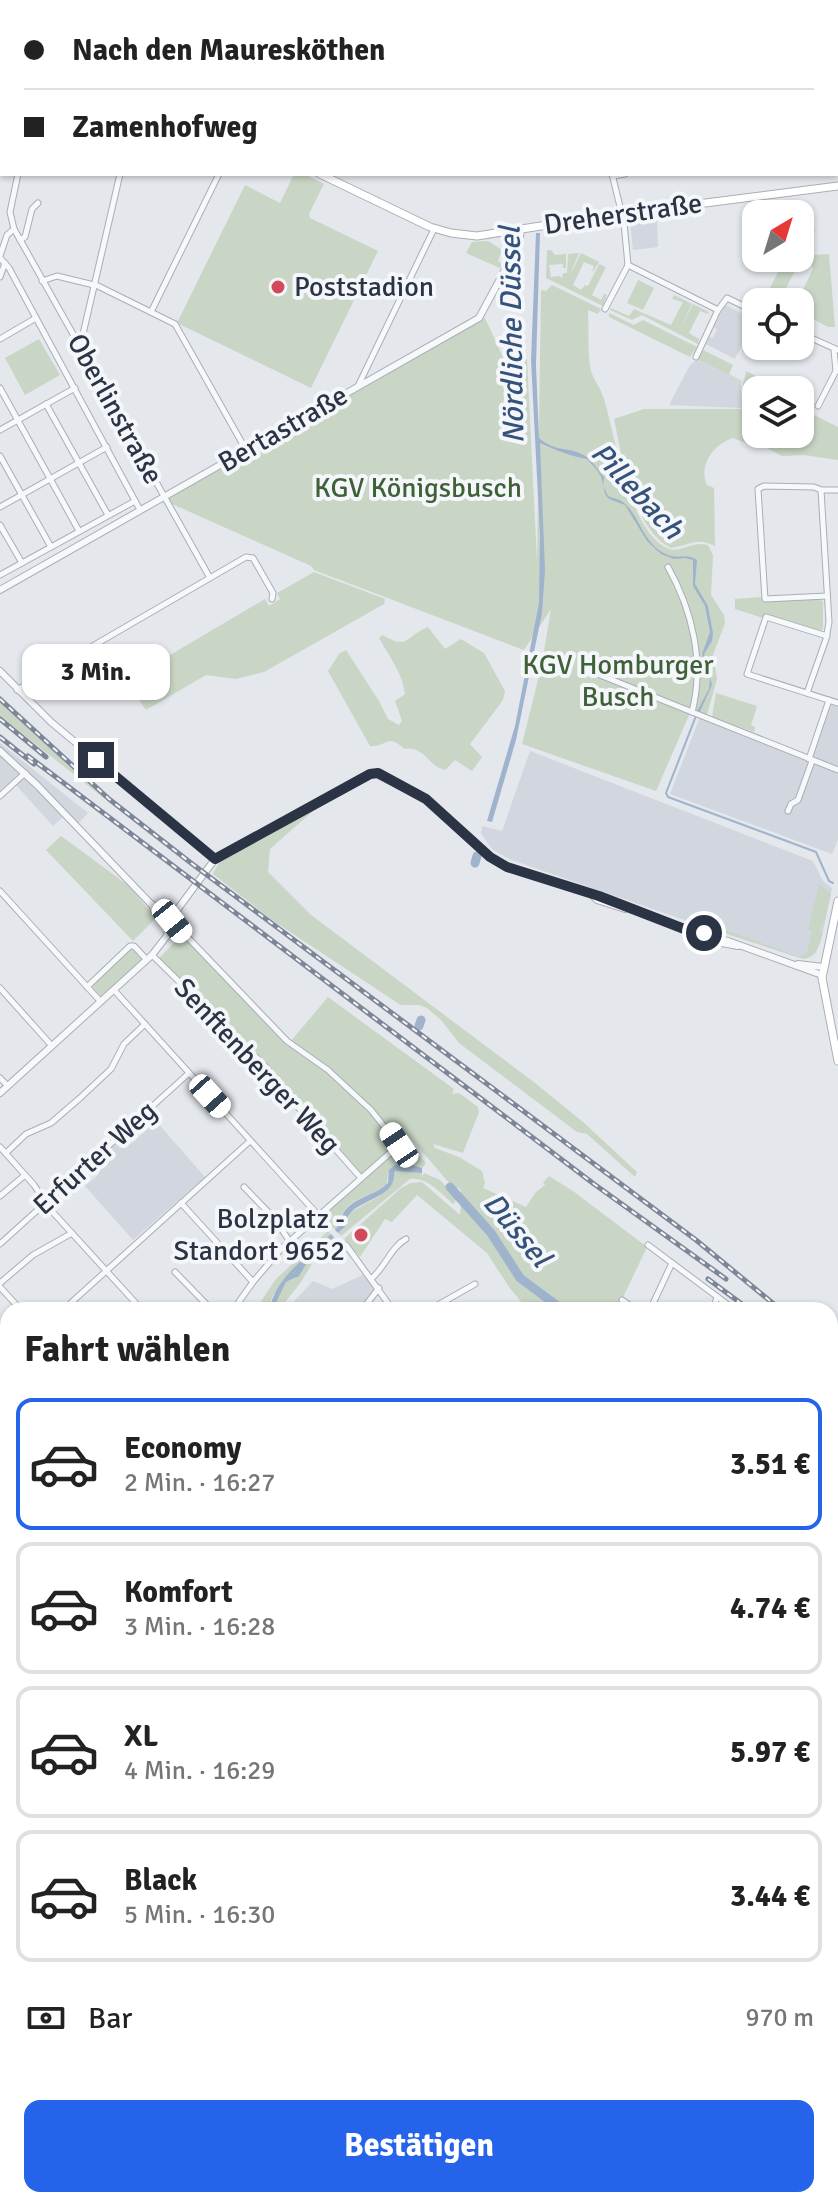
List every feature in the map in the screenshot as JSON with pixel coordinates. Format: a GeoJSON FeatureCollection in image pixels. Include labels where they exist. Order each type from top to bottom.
{"type":"FeatureCollection","features":[{"type":"Feature","properties":{"kind":"main road","name":"Dreherstraße"},"geometry":{"type":"LineString","coordinates":[[326,176],[434,229],[477,236],[622,213],[838,186]]}},
{"type":"Feature","properties":{"kind":"main road"},"geometry":{"type":"LineString","coordinates":[[838,901],[823,971],[827,1013],[838,1061]]}},
{"type":"Feature","properties":{"kind":"street"},"geometry":{"type":"LineString","coordinates":[[0,277],[7,235],[14,229],[10,216],[18,176]]}},
{"type":"Feature","properties":{"kind":"street"},"geometry":{"type":"LineString","coordinates":[[80,347],[120,176]]}},
{"type":"Feature","properties":{"kind":"street"},"geometry":{"type":"LineString","coordinates":[[151,312],[218,176]]}},
{"type":"Feature","properties":{"kind":"street"},"geometry":{"type":"LineString","coordinates":[[605,309],[628,265],[622,213],[613,176]]}},
{"type":"Feature","properties":{"kind":"street"},"geometry":{"type":"LineString","coordinates":[[20,240],[25,237],[32,209],[38,203]]}},
{"type":"Feature","properties":{"kind":"street","name":"Oberlinstraße"},"geometry":{"type":"LineString","coordinates":[[14,229],[210,578]]}},
{"type":"Feature","properties":{"kind":"street"},"geometry":{"type":"LineString","coordinates":[[358,386],[434,229]]}},
{"type":"Feature","properties":{"kind":"street","name":"Bertastraße"},"geometry":{"type":"LineString","coordinates":[[0,590],[479,318],[519,244],[521,229]]}},
{"type":"Feature","properties":{"kind":"street"},"geometry":{"type":"LineString","coordinates":[[2,259],[140,510]]}},
{"type":"Feature","properties":{"kind":"street"},"geometry":{"type":"LineString","coordinates":[[628,265],[718,310]]}},
{"type":"Feature","properties":{"kind":"street"},"geometry":{"type":"LineString","coordinates":[[42,281],[57,276],[94,285],[177,327],[246,450]]}},
{"type":"Feature","properties":{"kind":"street"},"geometry":{"type":"LineString","coordinates":[[696,357],[727,298],[742,305]]}},
{"type":"Feature","properties":{"kind":"street"},"geometry":{"type":"LineString","coordinates":[[0,339],[36,318]]}},
{"type":"Feature","properties":{"kind":"street"},"geometry":{"type":"LineString","coordinates":[[814,340],[836,350],[836,371],[818,406]]}},
{"type":"Feature","properties":{"kind":"street"},"geometry":{"type":"LineString","coordinates":[[0,388],[79,531]]}},
{"type":"Feature","properties":{"kind":"street"},"geometry":{"type":"LineString","coordinates":[[0,430],[75,388]]}},
{"type":"Feature","properties":{"kind":"street"},"geometry":{"type":"LineString","coordinates":[[46,404],[108,515]]}},
{"type":"Feature","properties":{"kind":"street"},"geometry":{"type":"LineString","coordinates":[[0,507],[107,447]]}},
{"type":"Feature","properties":{"kind":"street"},"geometry":{"type":"LineString","coordinates":[[0,456],[51,547]]}},
{"type":"Feature","properties":{"kind":"street"},"geometry":{"type":"LineString","coordinates":[[827,596],[765,599],[758,489],[759,486],[769,486],[838,490]]}},
{"type":"Feature","properties":{"kind":"street"},"geometry":{"type":"LineString","coordinates":[[807,693],[827,636],[821,490]]}},
{"type":"Feature","properties":{"kind":"street"},"geometry":{"type":"LineString","coordinates":[[0,575],[135,501]]}},
{"type":"Feature","properties":{"kind":"street"},"geometry":{"type":"LineString","coordinates":[[0,525],[22,563]]}},
{"type":"Feature","properties":{"kind":"street"},"geometry":{"type":"LineString","coordinates":[[17,690],[250,556],[273,593],[272,599]]}},
{"type":"Feature","properties":{"kind":"street"},"geometry":{"type":"LineString","coordinates":[[668,567],[685,600],[695,642],[697,679],[693,712]]}},
{"type":"Feature","properties":{"kind":"street"},"geometry":{"type":"LineString","coordinates":[[827,636],[766,617],[747,674],[838,703]]}},
{"type":"Feature","properties":{"kind":"street"},"geometry":{"type":"LineString","coordinates":[[0,671],[51,722],[215,859]]}},
{"type":"Feature","properties":{"kind":"street"},"geometry":{"type":"LineString","coordinates":[[600,675],[838,770]]}},
{"type":"Feature","properties":{"kind":"street"},"geometry":{"type":"LineString","coordinates":[[788,811],[791,804],[798,800],[829,700]]}},
{"type":"Feature","properties":{"kind":"street"},"geometry":{"type":"LineString","coordinates":[[0,751],[25,773],[154,910],[172,921],[295,1048],[328,1070],[371,1110],[399,1145],[290,1242],[239,1302]]}},
{"type":"Feature","properties":{"kind":"street"},"geometry":{"type":"LineString","coordinates":[[0,796],[25,773]]}},
{"type":"Feature","properties":{"kind":"street"},"geometry":{"type":"LineString","coordinates":[[0,1093],[150,957],[215,859],[370,774],[378,773],[433,805],[498,862],[609,899],[692,932],[704,933],[790,963],[823,971]]}},
{"type":"Feature","properties":{"kind":"street"},"geometry":{"type":"LineString","coordinates":[[0,891],[101,1002]]}},
{"type":"Feature","properties":{"kind":"street"},"geometry":{"type":"LineString","coordinates":[[87,987],[132,945],[150,957]]}},
{"type":"Feature","properties":{"kind":"street","name":"Senftenberger Weg"},"geometry":{"type":"LineString","coordinates":[[150,957],[267,1068],[361,1178]]}},
{"type":"Feature","properties":{"kind":"street"},"geometry":{"type":"LineString","coordinates":[[0,988],[52,1046]]}},
{"type":"Feature","properties":{"kind":"street"},"geometry":{"type":"LineString","coordinates":[[114,990],[318,1215]]}},
{"type":"Feature","properties":{"kind":"street"},"geometry":{"type":"LineString","coordinates":[[6,1153],[26,1134],[51,1123],[97,1082],[113,1066],[128,1039],[145,1024]]}},
{"type":"Feature","properties":{"kind":"street","name":"Erfurter Weg"},"geometry":{"type":"LineString","coordinates":[[0,1244],[189,1073]]}},
{"type":"Feature","properties":{"kind":"street"},"geometry":{"type":"LineString","coordinates":[[0,1078],[8,1086]]}},
{"type":"Feature","properties":{"kind":"street"},"geometry":{"type":"LineString","coordinates":[[72,1302],[250,1141]]}},
{"type":"Feature","properties":{"kind":"street"},"geometry":{"type":"LineString","coordinates":[[0,1147],[45,1203],[135,1302]]}},
{"type":"Feature","properties":{"kind":"street"},"geometry":{"type":"LineString","coordinates":[[0,1196],[25,1175]]}},
{"type":"Feature","properties":{"kind":"street"},"geometry":{"type":"LineString","coordinates":[[244,1187],[275,1219],[290,1242]]}},
{"type":"Feature","properties":{"kind":"street"},"geometry":{"type":"LineString","coordinates":[[181,1203],[253,1282]]}},
{"type":"Feature","properties":{"kind":"street"},"geometry":{"type":"LineString","coordinates":[[14,1302],[0,1285],[33,1255],[72,1233]]}},
{"type":"Feature","properties":{"kind":"street"},"geometry":{"type":"LineString","coordinates":[[372,1278],[384,1267],[400,1242],[406,1239]]}},
{"type":"Feature","properties":{"kind":"street"},"geometry":{"type":"LineString","coordinates":[[346,1245],[388,1302]]}},
{"type":"Feature","properties":{"kind":"street"},"geometry":{"type":"LineString","coordinates":[[648,1245],[724,1302]]}},
{"type":"Feature","properties":{"kind":"street"},"geometry":{"type":"LineString","coordinates":[[654,1302],[672,1263]]}},
{"type":"Feature","properties":{"kind":"street"},"geometry":{"type":"LineString","coordinates":[[175,1272],[204,1302]]}},
{"type":"Feature","properties":{"kind":"street"},"geometry":{"type":"LineString","coordinates":[[443,1302],[475,1284]]}},
{"type":"Feature","properties":{"kind":"street"},"geometry":{"type":"LineString","coordinates":[[366,1302],[379,1288]]}},
{"type":"Feature","properties":{"kind":"street"},"geometry":{"type":"LineString","coordinates":[[715,1302],[717,1297]]}},
{"type":"Feature","properties":{"kind":"shaded area"},"geometry":{"type":"Polygon","coordinates":[[[657,217],[658,247],[633,250],[630,220],[657,217]]]}},
{"type":"Feature","properties":{"kind":"shaded area"},"geometry":{"type":"Polygon","coordinates":[[[725,305],[742,314],[742,345],[735,359],[706,344],[709,337],[713,338],[717,329],[714,327],[725,305]]]}},
{"type":"Feature","properties":{"kind":"shaded area"},"geometry":{"type":"Polygon","coordinates":[[[697,360],[741,381],[742,408],[669,405],[690,365],[697,360]]]}},
{"type":"Feature","properties":{"kind":"shaded area"},"geometry":{"type":"Polygon","coordinates":[[[830,702],[838,705],[838,840],[832,854],[670,794],[700,717],[809,762],[830,702]]]}},
{"type":"Feature","properties":{"kind":"shaded area"},"geometry":{"type":"Polygon","coordinates":[[[0,743],[88,813],[77,825],[0,749],[0,743]]]}},
{"type":"Feature","properties":{"kind":"shaded area"},"geometry":{"type":"Polygon","coordinates":[[[530,751],[813,861],[823,881],[832,888],[821,941],[815,954],[804,959],[696,924],[509,859],[492,849],[481,833],[482,826],[502,831],[530,751]]]}},
{"type":"Feature","properties":{"kind":"shaded area"},"geometry":{"type":"Polygon","coordinates":[[[0,753],[65,815],[53,826],[15,784],[0,793],[0,753]]]}},
{"type":"Feature","properties":{"kind":"shaded area"},"geometry":{"type":"Polygon","coordinates":[[[156,1121],[205,1177],[133,1240],[85,1186],[99,1174],[91,1164],[123,1136],[131,1144],[156,1121]]]}},
{"type":"Feature","properties":{"kind":"shaded area"},"geometry":{"type":"Polygon","coordinates":[[[365,1274],[375,1289],[366,1302],[293,1302],[313,1281],[332,1289],[365,1274]]]}},
{"type":"Feature","properties":{"kind":"green space","name":"Poststadion"},"geometry":{"type":"Polygon","coordinates":[[[293,176],[308,176],[324,184],[309,214],[310,218],[378,251],[311,388],[177,323],[245,185],[280,203],[293,176]]]}},
{"type":"Feature","properties":{"kind":"green space"},"geometry":{"type":"Polygon","coordinates":[[[488,241],[502,250],[498,261],[504,265],[502,269],[466,253],[472,242],[488,241]]]}},
{"type":"Feature","properties":{"kind":"green space"},"geometry":{"type":"Polygon","coordinates":[[[547,250],[555,255],[566,254],[566,268],[563,264],[549,265],[551,277],[562,278],[563,273],[567,273],[568,254],[579,253],[569,277],[581,253],[599,262],[592,273],[594,266],[584,262],[573,285],[581,290],[588,286],[599,264],[606,267],[592,295],[601,300],[604,294],[607,295],[603,306],[546,278],[547,250]]]}},
{"type":"Feature","properties":{"kind":"green space"},"geometry":{"type":"Polygon","coordinates":[[[829,254],[835,327],[814,320],[814,288],[804,288],[814,272],[814,255],[829,254]]]}},
{"type":"Feature","properties":{"kind":"green space"},"geometry":{"type":"Polygon","coordinates":[[[778,272],[794,272],[786,288],[770,288],[778,272]]]}},
{"type":"Feature","properties":{"kind":"green space"},"geometry":{"type":"Polygon","coordinates":[[[638,280],[654,288],[643,310],[627,303],[638,280]]]}},
{"type":"Feature","properties":{"kind":"green space"},"geometry":{"type":"Polygon","coordinates":[[[552,285],[601,309],[598,314],[588,310],[591,371],[604,399],[625,481],[643,523],[654,538],[667,548],[702,544],[708,545],[713,555],[711,595],[724,615],[725,623],[713,655],[717,679],[707,715],[693,706],[656,791],[522,744],[541,668],[551,609],[524,650],[314,570],[172,504],[169,498],[485,318],[508,368],[527,359],[537,561],[541,290],[546,291],[552,285]]]}},
{"type":"Feature","properties":{"kind":"green space"},"geometry":{"type":"Polygon","coordinates":[[[674,295],[692,304],[679,331],[693,304],[709,312],[700,311],[689,333],[699,339],[698,344],[642,315],[632,320],[610,310],[629,316],[634,309],[671,325],[683,302],[672,299],[674,295]]]}},
{"type":"Feature","properties":{"kind":"green space"},"geometry":{"type":"Polygon","coordinates":[[[609,313],[634,325],[643,320],[697,347],[690,357],[609,317],[609,313]]]}},
{"type":"Feature","properties":{"kind":"green space"},"geometry":{"type":"Polygon","coordinates":[[[39,339],[60,375],[25,395],[5,358],[39,339]]]}},
{"type":"Feature","properties":{"kind":"green space"},"geometry":{"type":"Polygon","coordinates":[[[703,350],[733,365],[729,374],[742,382],[698,360],[703,350]]]}},
{"type":"Feature","properties":{"kind":"green space"},"geometry":{"type":"Polygon","coordinates":[[[644,409],[742,409],[742,442],[733,438],[726,441],[714,450],[706,463],[707,485],[714,488],[715,546],[698,542],[671,548],[658,539],[638,509],[614,419],[644,409]]]}},
{"type":"Feature","properties":{"kind":"green space"},"geometry":{"type":"Polygon","coordinates":[[[814,415],[838,427],[838,460],[804,455],[782,456],[767,448],[814,448],[814,415]]]}},
{"type":"Feature","properties":{"kind":"green space"},"geometry":{"type":"Polygon","coordinates":[[[314,572],[385,599],[384,604],[264,672],[236,679],[206,675],[146,710],[126,681],[265,599],[269,606],[280,599],[277,593],[314,572]]]}},
{"type":"Feature","properties":{"kind":"green space"},"geometry":{"type":"Polygon","coordinates":[[[761,597],[764,602],[820,599],[823,602],[823,629],[819,632],[767,615],[763,618],[735,609],[735,599],[761,597]]]}},
{"type":"Feature","properties":{"kind":"green space"},"geometry":{"type":"Polygon","coordinates":[[[428,627],[445,649],[461,639],[484,653],[505,691],[503,700],[470,744],[482,757],[472,771],[455,760],[445,770],[439,768],[417,750],[404,749],[390,741],[370,746],[328,671],[339,654],[346,650],[388,719],[399,725],[402,721],[395,701],[405,694],[404,687],[395,664],[379,638],[383,635],[403,642],[428,627]]]}},
{"type":"Feature","properties":{"kind":"green space"},"geometry":{"type":"Polygon","coordinates":[[[716,693],[757,706],[751,725],[755,727],[754,732],[712,717],[716,693]]]}},
{"type":"Feature","properties":{"kind":"green space"},"geometry":{"type":"Polygon","coordinates":[[[0,701],[106,798],[0,716],[0,701]]]}},
{"type":"Feature","properties":{"kind":"green space"},"geometry":{"type":"Polygon","coordinates":[[[320,805],[270,849],[268,872],[311,915],[583,1122],[637,1172],[635,1177],[587,1134],[577,1132],[459,1043],[427,1008],[401,1005],[272,920],[213,874],[220,861],[320,805]]]}},
{"type":"Feature","properties":{"kind":"green space"},"geometry":{"type":"Polygon","coordinates":[[[61,836],[129,886],[156,918],[133,941],[46,850],[61,836]]]}},
{"type":"Feature","properties":{"kind":"green space"},"geometry":{"type":"Polygon","coordinates":[[[819,884],[831,894],[824,924],[819,930],[823,932],[820,943],[816,952],[809,957],[800,958],[697,924],[701,921],[800,957],[807,953],[812,931],[808,930],[819,884]]]}},
{"type":"Feature","properties":{"kind":"green space"},"geometry":{"type":"Polygon","coordinates":[[[179,938],[194,945],[290,1042],[328,997],[454,1089],[452,1094],[459,1093],[478,1107],[479,1112],[463,1153],[433,1144],[435,1148],[459,1157],[482,1171],[483,1188],[526,1207],[549,1176],[647,1247],[621,1302],[551,1302],[545,1298],[551,1302],[521,1302],[487,1253],[417,1195],[392,1222],[385,1219],[360,1257],[344,1239],[401,1188],[422,1182],[460,1215],[461,1202],[520,1276],[461,1195],[461,1190],[457,1187],[456,1191],[408,1135],[364,1178],[287,1093],[267,1064],[159,958],[179,938]]]}},
{"type":"Feature","properties":{"kind":"green space"},"geometry":{"type":"Polygon","coordinates":[[[130,947],[142,960],[101,996],[91,986],[130,947]]]}},
{"type":"Feature","properties":{"kind":"green space"},"geometry":{"type":"Polygon","coordinates":[[[406,1141],[426,1163],[422,1168],[405,1163],[395,1165],[388,1174],[387,1184],[347,1207],[335,1230],[324,1215],[406,1141]]]}},
{"type":"Feature","properties":{"kind":"green space"},"geometry":{"type":"Polygon","coordinates":[[[396,1170],[422,1173],[422,1177],[424,1173],[440,1180],[456,1197],[455,1203],[428,1183],[410,1179],[341,1236],[338,1233],[347,1225],[349,1213],[378,1197],[391,1185],[396,1170]]]}},
{"type":"Feature","properties":{"kind":"green space"},"geometry":{"type":"Polygon","coordinates":[[[328,1231],[331,1234],[282,1281],[271,1302],[260,1302],[276,1279],[328,1231]]]}},
{"type":"Feature","properties":{"kind":"green space"},"geometry":{"type":"Polygon","coordinates":[[[334,1237],[337,1240],[313,1262],[285,1302],[276,1302],[286,1282],[296,1278],[307,1261],[334,1237]]]}},
{"type":"Feature","properties":{"kind":"water"},"geometry":{"type":"Polygon","coordinates":[[[536,233],[540,233],[536,365],[539,438],[552,446],[587,457],[604,477],[603,485],[600,474],[587,459],[540,443],[545,571],[542,613],[516,740],[492,822],[487,821],[515,726],[539,603],[540,535],[531,360],[536,233]]]}},
{"type":"Feature","properties":{"kind":"water"},"geometry":{"type":"Polygon","coordinates":[[[603,487],[608,496],[622,501],[630,510],[647,538],[659,550],[670,556],[697,560],[695,584],[708,606],[713,633],[704,654],[712,685],[699,714],[696,713],[709,689],[710,679],[702,654],[710,632],[705,606],[693,586],[693,560],[674,559],[661,554],[647,541],[625,505],[608,497],[603,487]]]}},
{"type":"Feature","properties":{"kind":"water"},"geometry":{"type":"Polygon","coordinates":[[[405,1163],[422,1168],[422,1173],[395,1171],[393,1182],[387,1190],[351,1212],[347,1225],[338,1233],[335,1230],[348,1207],[383,1187],[388,1183],[389,1170],[405,1163]]]}},
{"type":"Feature","properties":{"kind":"water"},"geometry":{"type":"Polygon","coordinates":[[[331,1234],[334,1237],[308,1261],[299,1276],[286,1282],[276,1302],[272,1302],[280,1284],[331,1234]]]}},
{"type":"Feature","properties":{"kind":"waterway","name":"Pillebach"},"geometry":{"type":"LineString","coordinates":[[696,716],[666,793],[668,797],[816,852],[829,881],[833,883]]}},
{"type":"Feature","properties":{"kind":"waterway","name":"Nördliche Düssel"},"geometry":{"type":"LineString","coordinates":[[475,863],[477,856]]}},
{"type":"Feature","properties":{"kind":"waterway","name":"Nördliche Düssel"},"geometry":{"type":"LineString","coordinates":[[419,1026],[421,1020]]}},
{"type":"Feature","properties":{"kind":"waterway","name":"Düssel"},"geometry":{"type":"LineString","coordinates":[[450,1187],[491,1233],[520,1278],[552,1302]]}},
{"type":"Feature","properties":{"kind":"railway"},"geometry":{"type":"LineString","coordinates":[[0,699],[109,799],[696,1240],[771,1302]]}},
{"type":"Feature","properties":{"kind":"railway"},"geometry":{"type":"LineString","coordinates":[[0,719],[46,757]]}},
{"type":"Feature","properties":{"kind":"railway"},"geometry":{"type":"LineString","coordinates":[[0,737],[34,764]]}},
{"type":"Feature","properties":{"kind":"railway"},"geometry":{"type":"LineString","coordinates":[[28,756],[594,1184],[726,1279]]}},
{"type":"Feature","properties":{"kind":"railway"},"geometry":{"type":"LineString","coordinates":[[708,1279],[739,1302]]}},
{"type":"Feature","properties":{"kind":"place","name":"Poststadion"},"geometry":{"type":"Point","coordinates":[278,287]}},
{"type":"Feature","properties":{"kind":"place","name":"Bolzplatz - Standort 9652"},"geometry":{"type":"Point","coordinates":[361,1235]}},
{"type":"Feature","properties":{"kind":"route"},"geometry":{"type":"LineString","coordinates":[[96,760],[215,859],[313,804],[370,774],[378,773],[426,799],[490,857],[507,867],[619,903],[692,932],[704,933]]}},
{"type":"Feature","properties":{"kind":"park label","name":"KGV Königsbusch"},"geometry":{"type":"Point","coordinates":[418,488]}},
{"type":"Feature","properties":{"kind":"park label","name":"KGV Homburger Busch"},"geometry":{"type":"Point","coordinates":[618,681]}}]}
